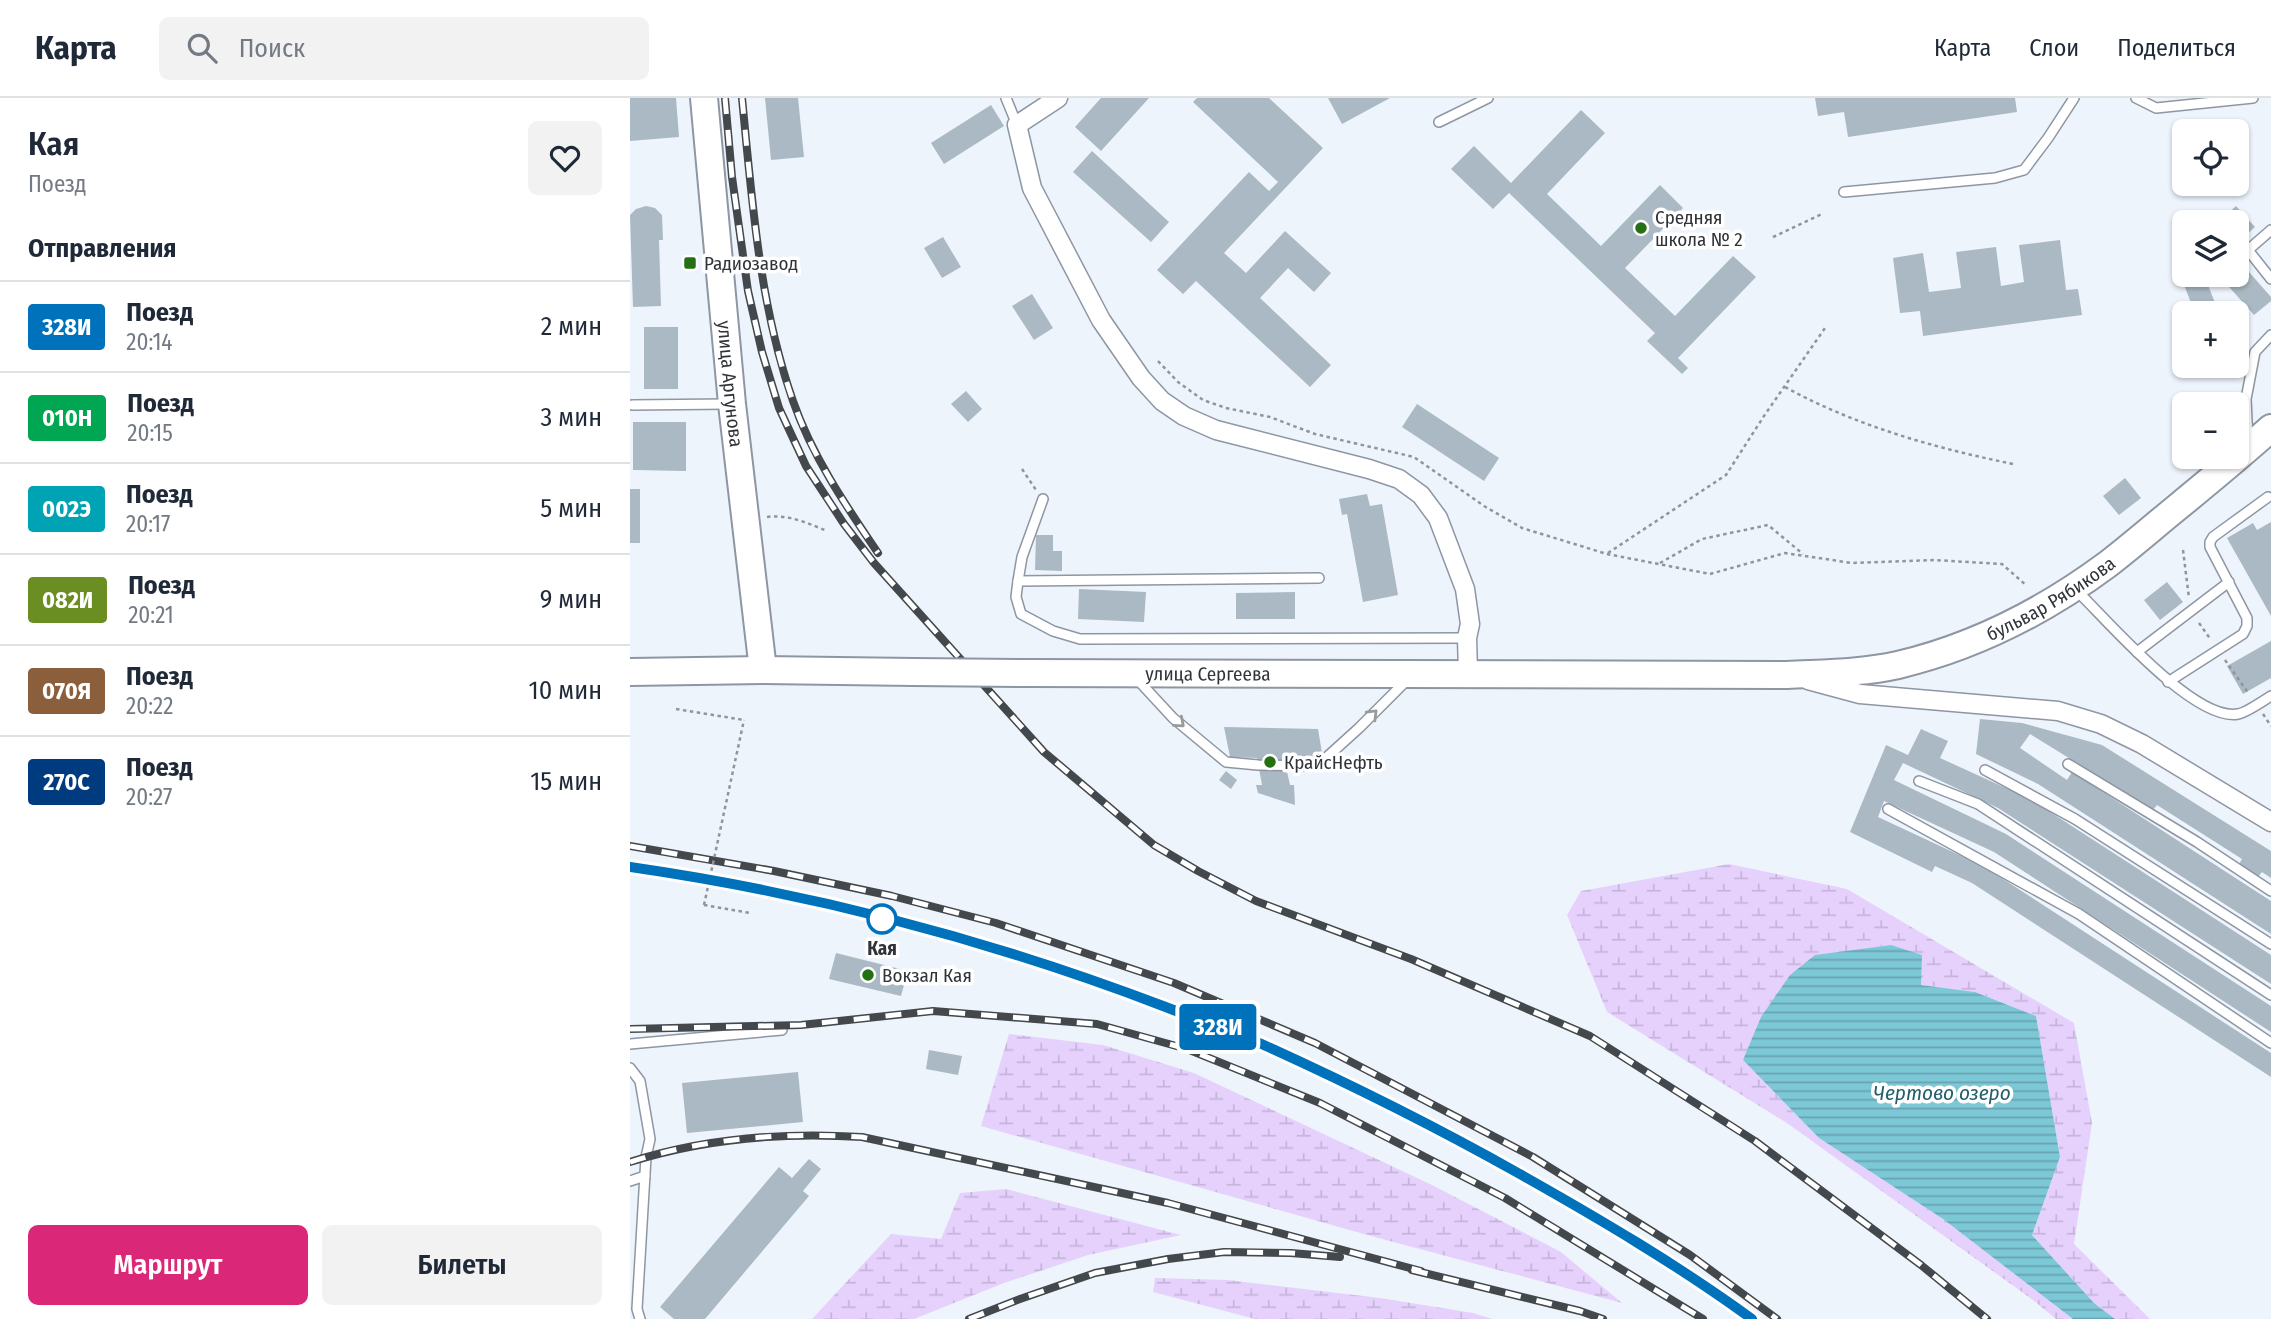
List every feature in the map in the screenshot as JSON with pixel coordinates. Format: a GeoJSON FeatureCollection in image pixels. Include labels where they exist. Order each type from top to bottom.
{"type":"FeatureCollection","features":[{"type":"Feature","properties":{"kind":"main road","name":"улица Аргунова"},"geometry":{"type":"LineString","coordinates":[[704,98],[732,404],[763,670]]}},
{"type":"Feature","properties":{"kind":"main road","name":"бульвар Рябикова"},"geometry":{"type":"LineString","coordinates":[[2249,449],[2271,428]]}},
{"type":"Feature","properties":{"kind":"main road","name":"бульвар Рябикова"},"geometry":{"type":"LineString","coordinates":[[1787,675],[1854,672],[1898,665],[1936,654],[2012,623],[2109,563],[2225,469]]}},
{"type":"Feature","properties":{"kind":"main road","name":"улица Сергеева"},"geometry":{"type":"LineString","coordinates":[[630,672],[763,670],[914,673],[1787,675]]}},
{"type":"Feature","properties":{"kind":"street"},"geometry":{"type":"LineString","coordinates":[[1058,98],[1017,125],[1032,188],[1101,320],[1141,378],[1163,401],[1184,416],[1216,430],[1369,469],[1399,479],[1421,495],[1438,518],[1465,589],[1470,624],[1467,638],[1468,673]]}},
{"type":"Feature","properties":{"kind":"street"},"geometry":{"type":"LineString","coordinates":[[1787,675],[1860,694],[2058,711],[2101,724],[2142,744],[2271,822]]}},
{"type":"Feature","properties":{"kind":"lane"},"geometry":{"type":"LineString","coordinates":[[1006,98],[1017,125]]}},
{"type":"Feature","properties":{"kind":"lane"},"geometry":{"type":"LineString","coordinates":[[1439,122],[1488,98]]}},
{"type":"Feature","properties":{"kind":"lane"},"geometry":{"type":"LineString","coordinates":[[1844,192],[1995,178],[2024,170],[2074,98]]}},
{"type":"Feature","properties":{"kind":"lane"},"geometry":{"type":"LineString","coordinates":[[2136,98],[2157,108],[2251,98]]}},
{"type":"Feature","properties":{"kind":"lane"},"geometry":{"type":"LineString","coordinates":[[2271,230],[2248,250],[2271,279]]}},
{"type":"Feature","properties":{"kind":"lane"},"geometry":{"type":"LineString","coordinates":[[2247,392],[2255,352],[2271,335]]}},
{"type":"Feature","properties":{"kind":"lane"},"geometry":{"type":"LineString","coordinates":[[632,405],[732,404]]}},
{"type":"Feature","properties":{"kind":"lane"},"geometry":{"type":"LineString","coordinates":[[2168,682],[2243,634],[2247,618],[2210,547],[2210,542],[2213,537],[2268,497]]}},
{"type":"Feature","properties":{"kind":"lane"},"geometry":{"type":"LineString","coordinates":[[1043,499],[1022,557],[1016,597],[1021,614],[1053,631],[1080,639],[1467,638]]}},
{"type":"Feature","properties":{"kind":"lane"},"geometry":{"type":"LineString","coordinates":[[1018,580],[1319,578]]}},
{"type":"Feature","properties":{"kind":"lane"},"geometry":{"type":"LineString","coordinates":[[2137,652],[2228,582]]}},
{"type":"Feature","properties":{"kind":"lane"},"geometry":{"type":"LineString","coordinates":[[2075,586],[2168,682],[2211,710],[2238,715],[2271,696]]}},
{"type":"Feature","properties":{"kind":"lane"},"geometry":{"type":"LineString","coordinates":[[1133,674],[1173,718],[1226,762],[1317,766],[1412,675]]}},
{"type":"Feature","properties":{"kind":"lane"},"geometry":{"type":"LineString","coordinates":[[2068,764],[2197,842],[2271,891]]}},
{"type":"Feature","properties":{"kind":"lane"},"geometry":{"type":"LineString","coordinates":[[1985,770],[2075,818],[2271,944]]}},
{"type":"Feature","properties":{"kind":"lane"},"geometry":{"type":"LineString","coordinates":[[1919,781],[1978,804],[2271,995]]}},
{"type":"Feature","properties":{"kind":"lane"},"geometry":{"type":"LineString","coordinates":[[1888,809],[2079,914],[2271,1042]]}},
{"type":"Feature","properties":{"kind":"lane"},"geometry":{"type":"LineString","coordinates":[[630,1044],[782,1030]]}},
{"type":"Feature","properties":{"kind":"lane"},"geometry":{"type":"LineString","coordinates":[[630,1068],[640,1081],[650,1139],[645,1176],[637,1309],[640,1319]]}},
{"type":"Feature","properties":{"kind":"lane"},"geometry":{"type":"LineString","coordinates":[[630,1181],[645,1176]]}},
{"type":"Feature","properties":{"kind":"path"},"geometry":{"type":"LineString","coordinates":[[1773,237],[1822,214]]}},
{"type":"Feature","properties":{"kind":"path"},"geometry":{"type":"LineString","coordinates":[[1607,554],[1726,475],[1825,328]]}},
{"type":"Feature","properties":{"kind":"path"},"geometry":{"type":"LineString","coordinates":[[1158,362],[1178,382],[1203,400],[1270,417],[1315,434],[1414,457],[1473,499],[1522,528],[1607,554],[1710,574],[1785,553],[1852,563],[1934,560],[2002,564],[2027,586]]}},
{"type":"Feature","properties":{"kind":"path"},"geometry":{"type":"LineString","coordinates":[[1784,387],[1824,407],[1886,432],[2014,464]]}},
{"type":"Feature","properties":{"kind":"path"},"geometry":{"type":"LineString","coordinates":[[1023,469],[1043,499]]}},
{"type":"Feature","properties":{"kind":"path"},"geometry":{"type":"LineString","coordinates":[[760,518],[776,516],[827,531]]}},
{"type":"Feature","properties":{"kind":"path"},"geometry":{"type":"LineString","coordinates":[[1658,564],[1702,539],[1768,525],[1805,556]]}},
{"type":"Feature","properties":{"kind":"path"},"geometry":{"type":"LineString","coordinates":[[676,709],[744,720],[704,905],[750,914]]}},
{"type":"Feature","properties":{"kind":"green space"},"geometry":{"type":"Polygon","coordinates":[[[1729,864],[1847,889],[2074,1023],[2092,1123],[2074,1244],[2150,1319],[2115,1319],[2094,1303],[2032,1235],[2060,1157],[2036,1016],[1975,992],[1920,985],[1892,945],[1816,955],[1790,975],[1743,1060],[1819,1138],[1943,1219],[2073,1319],[2056,1319],[1787,1123],[1607,1012],[1567,915],[1581,891],[1729,864]]]}},
{"type":"Feature","properties":{"kind":"green space"},"geometry":{"type":"Polygon","coordinates":[[[1009,1034],[1103,1045],[1194,1073],[1432,1185],[1561,1252],[1622,1303],[1371,1236],[981,1126],[1009,1034]]]}},
{"type":"Feature","properties":{"kind":"green space"},"geometry":{"type":"Polygon","coordinates":[[[1006,1189],[1181,1235],[1088,1255],[1004,1283],[914,1319],[812,1319],[891,1234],[941,1239],[960,1193],[1006,1189]]]}},
{"type":"Feature","properties":{"kind":"green space"},"geometry":{"type":"Polygon","coordinates":[[[1155,1278],[1228,1280],[1380,1298],[1473,1313],[1492,1319],[1255,1319],[1153,1292],[1155,1278]]]}},
{"type":"Feature","properties":{"kind":"water","name":"Чертово озеро"},"geometry":{"type":"Polygon","coordinates":[[[1891,945],[1922,955],[1921,985],[1975,992],[2036,1016],[2060,1157],[2032,1235],[2094,1303],[2115,1319],[2073,1319],[1943,1219],[1819,1138],[1743,1060],[1761,1017],[1790,975],[1815,955],[1891,945]]]}},
{"type":"Feature","properties":{"kind":"building"},"geometry":{"type":"Polygon","coordinates":[[[630,98],[676,98],[679,137],[630,141],[630,98]]]}},
{"type":"Feature","properties":{"kind":"building"},"geometry":{"type":"Polygon","coordinates":[[[765,98],[798,98],[804,157],[771,160],[765,98]]]}},
{"type":"Feature","properties":{"kind":"building"},"geometry":{"type":"Polygon","coordinates":[[[1101,98],[1149,98],[1101,151],[1075,127],[1101,98]]]}},
{"type":"Feature","properties":{"kind":"building"},"geometry":{"type":"Polygon","coordinates":[[[1197,98],[1269,98],[1323,148],[1224,253],[1246,273],[1285,231],[1331,273],[1314,292],[1288,268],[1260,298],[1331,365],[1310,387],[1196,281],[1183,294],[1157,270],[1249,172],[1269,191],[1278,182],[1193,102],[1197,98]]]}},
{"type":"Feature","properties":{"kind":"building"},"geometry":{"type":"Polygon","coordinates":[[[1328,98],[1390,98],[1342,124],[1328,98]]]}},
{"type":"Feature","properties":{"kind":"building"},"geometry":{"type":"Polygon","coordinates":[[[1815,98],[2015,98],[2017,112],[1848,137],[1844,112],[1818,116],[1815,98]]]}},
{"type":"Feature","properties":{"kind":"building"},"geometry":{"type":"Polygon","coordinates":[[[991,105],[1004,126],[944,164],[931,143],[991,105]]]}},
{"type":"Feature","properties":{"kind":"building","name":"Средняя школа № 2"},"geometry":{"type":"Polygon","coordinates":[[[1581,110],[1605,133],[1547,194],[1601,246],[1660,185],[1683,208],[1625,268],[1675,316],[1733,256],[1756,277],[1678,358],[1688,368],[1682,374],[1647,341],[1655,333],[1509,193],[1493,209],[1451,169],[1474,146],[1511,183],[1581,110]]]}},
{"type":"Feature","properties":{"kind":"building"},"geometry":{"type":"Polygon","coordinates":[[[1092,151],[1169,222],[1151,242],[1073,172],[1092,151]]]}},
{"type":"Feature","properties":{"kind":"building"},"geometry":{"type":"Polygon","coordinates":[[[646,206],[655,208],[662,215],[663,240],[659,240],[661,306],[633,307],[630,215],[636,209],[646,206]]]}},
{"type":"Feature","properties":{"kind":"building"},"geometry":{"type":"Polygon","coordinates":[[[2249,220],[2255,227],[2249,232],[2249,220]]]}},
{"type":"Feature","properties":{"kind":"building"},"geometry":{"type":"Polygon","coordinates":[[[943,237],[961,267],[942,278],[924,248],[943,237]]]}},
{"type":"Feature","properties":{"kind":"building"},"geometry":{"type":"Polygon","coordinates":[[[2060,240],[2066,290],[2078,289],[2082,315],[1923,336],[1920,311],[1900,313],[1893,258],[1923,253],[1929,292],[1961,288],[1956,252],[1996,247],[2001,286],[2024,282],[2019,245],[2060,240]]]}},
{"type":"Feature","properties":{"kind":"building"},"geometry":{"type":"Polygon","coordinates":[[[2249,272],[2271,297],[2271,301],[2254,315],[2249,309],[2249,301],[2242,301],[2229,287],[2249,287],[2249,272]]]}},
{"type":"Feature","properties":{"kind":"building"},"geometry":{"type":"Polygon","coordinates":[[[2185,287],[2209,287],[2214,301],[2190,301],[2185,287]]]}},
{"type":"Feature","properties":{"kind":"building"},"geometry":{"type":"Polygon","coordinates":[[[1032,294],[1053,328],[1034,340],[1012,306],[1032,294]]]}},
{"type":"Feature","properties":{"kind":"building"},"geometry":{"type":"Polygon","coordinates":[[[644,327],[678,327],[678,389],[644,389],[644,327]]]}},
{"type":"Feature","properties":{"kind":"building"},"geometry":{"type":"Polygon","coordinates":[[[966,391],[982,409],[968,422],[951,404],[966,391]]]}},
{"type":"Feature","properties":{"kind":"building"},"geometry":{"type":"Polygon","coordinates":[[[1417,404],[1499,458],[1484,481],[1402,427],[1417,404]]]}},
{"type":"Feature","properties":{"kind":"building"},"geometry":{"type":"Polygon","coordinates":[[[633,422],[686,422],[686,471],[633,470],[633,422]]]}},
{"type":"Feature","properties":{"kind":"building"},"geometry":{"type":"Polygon","coordinates":[[[2125,478],[2141,498],[2119,515],[2103,496],[2125,478]]]}},
{"type":"Feature","properties":{"kind":"building"},"geometry":{"type":"Polygon","coordinates":[[[630,489],[640,489],[640,543],[630,543],[630,489]]]}},
{"type":"Feature","properties":{"kind":"building"},"geometry":{"type":"Polygon","coordinates":[[[1367,494],[1370,506],[1382,504],[1398,595],[1363,602],[1347,514],[1342,515],[1339,499],[1367,494]]]}},
{"type":"Feature","properties":{"kind":"building"},"geometry":{"type":"Polygon","coordinates":[[[2271,522],[2271,616],[2227,538],[2253,523],[2257,530],[2271,522]]]}},
{"type":"Feature","properties":{"kind":"building"},"geometry":{"type":"Polygon","coordinates":[[[1036,535],[1053,535],[1053,551],[1062,551],[1062,571],[1035,570],[1036,535]]]}},
{"type":"Feature","properties":{"kind":"building"},"geometry":{"type":"Polygon","coordinates":[[[2167,582],[2183,602],[2160,620],[2144,600],[2167,582]]]}},
{"type":"Feature","properties":{"kind":"building"},"geometry":{"type":"Polygon","coordinates":[[[1079,589],[1146,592],[1144,622],[1078,619],[1079,589]]]}},
{"type":"Feature","properties":{"kind":"building"},"geometry":{"type":"Polygon","coordinates":[[[1295,592],[1295,619],[1236,619],[1236,593],[1295,592]]]}},
{"type":"Feature","properties":{"kind":"building"},"geometry":{"type":"Polygon","coordinates":[[[2271,641],[2271,678],[2243,694],[2227,666],[2271,641]]]}},
{"type":"Feature","properties":{"kind":"building"},"geometry":{"type":"Polygon","coordinates":[[[1980,719],[2022,723],[2102,745],[2271,851],[2271,878],[2262,872],[2257,878],[2238,866],[2242,859],[2157,805],[2153,810],[2030,734],[2020,748],[2067,780],[2072,772],[2271,901],[2271,934],[2038,784],[1976,754],[1980,719]]]}},
{"type":"Feature","properties":{"kind":"building"},"geometry":{"type":"Polygon","coordinates":[[[1224,727],[1318,729],[1323,759],[1284,758],[1290,785],[1294,785],[1295,805],[1258,793],[1256,785],[1262,785],[1257,758],[1230,757],[1224,727]]]}},
{"type":"Feature","properties":{"kind":"building"},"geometry":{"type":"Polygon","coordinates":[[[1921,729],[1948,741],[1940,758],[2030,799],[2271,955],[2271,984],[1998,808],[1903,763],[1894,780],[2006,834],[2271,1006],[2271,1032],[1994,852],[1884,801],[1878,817],[1983,866],[2271,1053],[2271,1077],[1972,883],[1935,866],[1932,872],[1850,832],[1886,745],[1908,755],[1921,729]]]}},
{"type":"Feature","properties":{"kind":"building"},"geometry":{"type":"Polygon","coordinates":[[[1226,771],[1237,780],[1231,789],[1219,780],[1226,771]]]}},
{"type":"Feature","properties":{"kind":"building","name":"Вокзал Кая"},"geometry":{"type":"Polygon","coordinates":[[[836,953],[908,971],[901,996],[829,979],[836,953]]]}},
{"type":"Feature","properties":{"kind":"building"},"geometry":{"type":"Polygon","coordinates":[[[929,1050],[962,1056],[958,1075],[926,1069],[929,1050]]]}},
{"type":"Feature","properties":{"kind":"building"},"geometry":{"type":"Polygon","coordinates":[[[798,1072],[803,1122],[687,1133],[682,1083],[798,1072]]]}},
{"type":"Feature","properties":{"kind":"building"},"geometry":{"type":"Polygon","coordinates":[[[809,1159],[821,1169],[803,1191],[809,1196],[705,1319],[674,1319],[660,1307],[779,1167],[792,1178],[809,1159]]]}},
{"type":"Feature","properties":{"kind":"railway"},"geometry":{"type":"LineString","coordinates":[[725,98],[732,177],[748,291],[779,408],[806,466],[844,524],[874,563],[1044,752],[1154,845],[1198,871],[1256,901],[1411,959],[1590,1036],[1755,1141],[1921,1265],[1987,1319]]}},
{"type":"Feature","properties":{"kind":"railway"},"geometry":{"type":"LineString","coordinates":[[742,98],[758,251],[781,364],[801,421],[820,461],[878,553]]}},
{"type":"Feature","properties":{"kind":"railway"},"geometry":{"type":"LineString","coordinates":[[630,846],[774,871],[892,896],[996,923],[1174,983],[1315,1043],[1533,1157],[1690,1255],[1777,1319]]}},
{"type":"Feature","properties":{"kind":"railway"},"geometry":{"type":"LineString","coordinates":[[630,867],[768,891],[904,923],[1104,984],[1242,1036],[1394,1107],[1518,1173],[1637,1243],[1752,1319]]}},
{"type":"Feature","properties":{"kind":"railway"},"geometry":{"type":"LineString","coordinates":[[630,1029],[801,1025],[933,1011],[1097,1024],[1187,1049],[1320,1103],[1505,1198],[1703,1319]]}},
{"type":"Feature","properties":{"kind":"railway"},"geometry":{"type":"LineString","coordinates":[[630,1162],[716,1142],[803,1135],[862,1137],[1168,1203],[1421,1271]]}},
{"type":"Feature","properties":{"kind":"railway"},"geometry":{"type":"LineString","coordinates":[[969,1319],[1095,1273],[1168,1259],[1224,1252],[1340,1257]]}},
{"type":"Feature","properties":{"kind":"railway"},"geometry":{"type":"LineString","coordinates":[[1412,1270],[1603,1319]]}},
{"type":"Feature","properties":{"kind":"train","name":"328И"},"geometry":{"type":"LineString","coordinates":[[630,867],[771,892],[989,947],[1090,978],[1264,1045],[1443,1131],[1597,1217],[1752,1319]]}},
{"type":"Feature","properties":{"kind":"place","name":"Средняя школа № 2"},"geometry":{"type":"Point","coordinates":[1641,228]}},
{"type":"Feature","properties":{"kind":"place","name":"Радиозавод"},"geometry":{"type":"Point","coordinates":[690,263]}},
{"type":"Feature","properties":{"kind":"place","name":"КрайсНефть"},"geometry":{"type":"Point","coordinates":[1270,762]}},
{"type":"Feature","properties":{"kind":"place","name":"Кая"},"geometry":{"type":"Point","coordinates":[882,919]}},
{"type":"Feature","properties":{"kind":"place","name":"Вокзал Кая"},"geometry":{"type":"Point","coordinates":[868,975]}}]}
